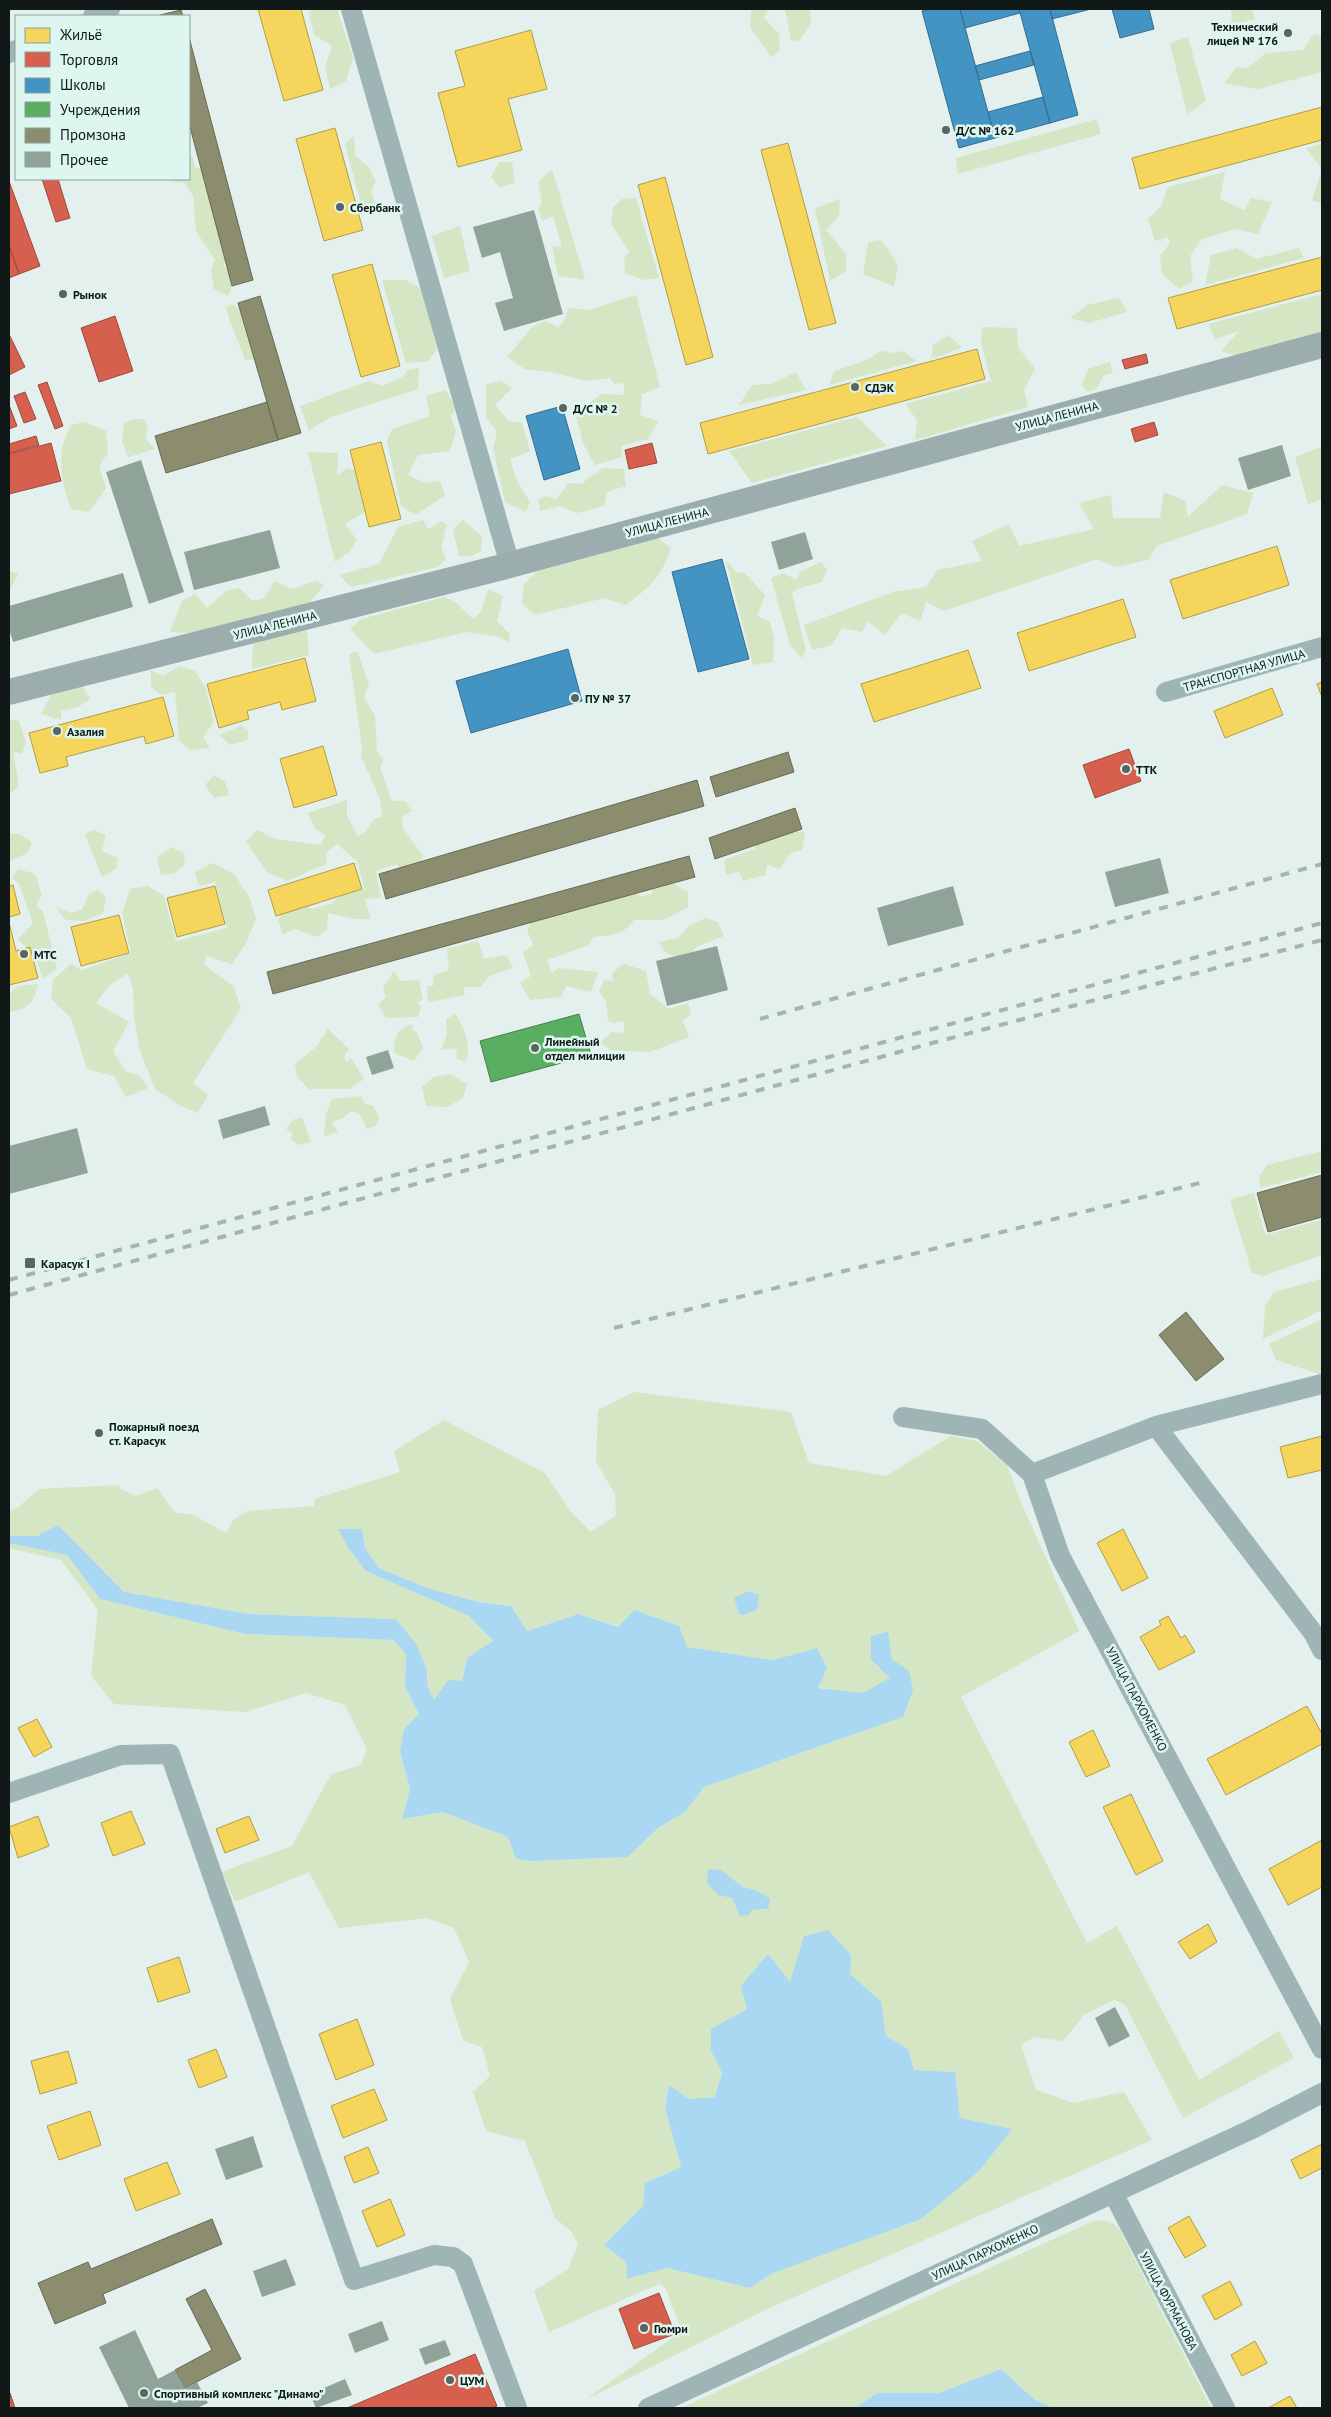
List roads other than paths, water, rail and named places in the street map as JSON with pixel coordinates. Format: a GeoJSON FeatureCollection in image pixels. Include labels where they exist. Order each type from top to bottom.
{"type":"FeatureCollection","features":[{"type":"Feature","properties":{"kind":"main road","name":"УЛИЦА ЛЕНИНА"},"geometry":{"type":"LineString","coordinates":[[9,692],[510,565],[1322,345]]}},
{"type":"Feature","properties":{"kind":"street"},"geometry":{"type":"LineString","coordinates":[[95,15],[110,9]]}},
{"type":"Feature","properties":{"kind":"street"},"geometry":{"type":"LineString","coordinates":[[350,9],[510,565]]}},
{"type":"Feature","properties":{"kind":"street","name":"ТРАНСПОРТНАЯ УЛИЦА"},"geometry":{"type":"LineString","coordinates":[[1166,692],[1322,647]]}},
{"type":"Feature","properties":{"kind":"street"},"geometry":{"type":"LineString","coordinates":[[1032,1474],[1156,1426],[1322,1384]]}},
{"type":"Feature","properties":{"kind":"street","name":"УЛИЦА ПАРХОМЕНКО"},"geometry":{"type":"LineString","coordinates":[[903,1416],[982,1429],[1032,1474],[1060,1556],[1319,2037]]}},
{"type":"Feature","properties":{"kind":"street"},"geometry":{"type":"LineString","coordinates":[[1156,1426],[1314,1634],[1322,1650]]}},
{"type":"Feature","properties":{"kind":"street"},"geometry":{"type":"LineString","coordinates":[[9,1792],[121,1755],[170,1754],[354,2280],[434,2255],[453,2257],[463,2264],[517,2408]]}},
{"type":"Feature","properties":{"kind":"street","name":"УЛИЦА ПАРХОМЕНКО"},"geometry":{"type":"LineString","coordinates":[[648,2408],[1250,2130],[1322,2093]]}},
{"type":"Feature","properties":{"kind":"street","name":"УЛИЦА ФУРМАНОВА"},"geometry":{"type":"LineString","coordinates":[[1113,2193],[1226,2408]]}},
{"type":"Feature","properties":{"kind":"water"},"geometry":{"type":"Polygon","coordinates":[[[58,1525],[124,1592],[249,1614],[396,1619],[416,1644],[427,1670],[427,1685],[434,1700],[448,1680],[462,1681],[467,1658],[493,1641],[469,1616],[366,1571],[349,1549],[338,1529],[362,1529],[365,1548],[379,1568],[427,1588],[479,1602],[511,1606],[527,1631],[578,1614],[618,1627],[634,1610],[679,1626],[687,1647],[773,1660],[817,1648],[827,1668],[818,1688],[863,1693],[890,1678],[871,1659],[871,1636],[888,1632],[892,1659],[909,1671],[913,1690],[903,1717],[704,1787],[686,1811],[658,1828],[628,1857],[533,1861],[516,1859],[508,1837],[443,1812],[402,1819],[410,1788],[400,1752],[404,1729],[419,1714],[405,1687],[406,1654],[394,1640],[245,1634],[100,1599],[67,1555],[9,1543],[9,1536],[37,1536],[58,1525]]]}},
{"type":"Feature","properties":{"kind":"water"},"geometry":{"type":"Polygon","coordinates":[[[749,1591],[759,1595],[757,1610],[743,1615],[739,1614],[734,1598],[749,1591]]]}},
{"type":"Feature","properties":{"kind":"water"},"geometry":{"type":"Polygon","coordinates":[[[708,1869],[721,1870],[743,1887],[756,1890],[770,1899],[768,1909],[752,1910],[748,1915],[740,1916],[732,1898],[718,1895],[707,1883],[708,1869]]]}},
{"type":"Feature","properties":{"kind":"water"},"geometry":{"type":"Polygon","coordinates":[[[828,1930],[851,1955],[850,1974],[881,2001],[886,2036],[908,2049],[914,2070],[955,2072],[960,2118],[1012,2129],[979,2171],[921,2219],[773,2273],[750,2288],[667,2268],[627,2279],[626,2262],[604,2245],[643,2206],[645,2183],[681,2167],[665,2108],[669,2085],[689,2099],[715,2097],[722,2073],[711,2051],[711,2029],[747,2009],[741,1986],[768,1954],[790,1982],[804,1936],[828,1930]]]}},
{"type":"Feature","properties":{"kind":"water"},"geometry":{"type":"Polygon","coordinates":[[[1001,2369],[1035,2400],[1053,2408],[855,2408],[877,2393],[939,2393],[1001,2369]]]}},
{"type":"Feature","properties":{"kind":"railway"},"geometry":{"type":"LineString","coordinates":[[760,1019],[1322,864]]}},
{"type":"Feature","properties":{"kind":"railway"},"geometry":{"type":"LineString","coordinates":[[9,1280],[1322,923]]}},
{"type":"Feature","properties":{"kind":"railway"},"geometry":{"type":"LineString","coordinates":[[9,1295],[921,1046],[1322,940]]}},
{"type":"Feature","properties":{"kind":"railway"},"geometry":{"type":"LineString","coordinates":[[614,1328],[1208,1181]]}},
{"type":"Feature","properties":{"kind":"place","name":"Технический лицей № 176"},"geometry":{"type":"Point","coordinates":[1288,33]}},
{"type":"Feature","properties":{"kind":"place","name":"Д/С № 162"},"geometry":{"type":"Point","coordinates":[946,130]}},
{"type":"Feature","properties":{"kind":"place","name":"Сбербанк"},"geometry":{"type":"Point","coordinates":[340,207]}},
{"type":"Feature","properties":{"kind":"place","name":"Рынок"},"geometry":{"type":"Point","coordinates":[63,294]}},
{"type":"Feature","properties":{"kind":"place","name":"СДЭК"},"geometry":{"type":"Point","coordinates":[855,387]}},
{"type":"Feature","properties":{"kind":"place","name":"Д/С № 2"},"geometry":{"type":"Point","coordinates":[563,408]}},
{"type":"Feature","properties":{"kind":"place","name":"ПУ № 37"},"geometry":{"type":"Point","coordinates":[575,698]}},
{"type":"Feature","properties":{"kind":"place","name":"Азалия"},"geometry":{"type":"Point","coordinates":[57,731]}},
{"type":"Feature","properties":{"kind":"place","name":"ТТК"},"geometry":{"type":"Point","coordinates":[1126,769]}},
{"type":"Feature","properties":{"kind":"place","name":"МТС"},"geometry":{"type":"Point","coordinates":[24,954]}},
{"type":"Feature","properties":{"kind":"place","name":"Линейный отдел милиции"},"geometry":{"type":"Point","coordinates":[535,1048]}},
{"type":"Feature","properties":{"kind":"place","name":"Карасук I"},"geometry":{"type":"Point","coordinates":[30,1263]}},
{"type":"Feature","properties":{"kind":"place","name":"Пожарный поезд ст. Карасук"},"geometry":{"type":"Point","coordinates":[99,1433]}},
{"type":"Feature","properties":{"kind":"place","name":"Гюмри"},"geometry":{"type":"Point","coordinates":[644,2328]}},
{"type":"Feature","properties":{"kind":"place","name":"ЦУМ"},"geometry":{"type":"Point","coordinates":[450,2380]}},
{"type":"Feature","properties":{"kind":"place","name":"Спортивный комплекс \"Динамо\""},"geometry":{"type":"Point","coordinates":[144,2393]}}]}
